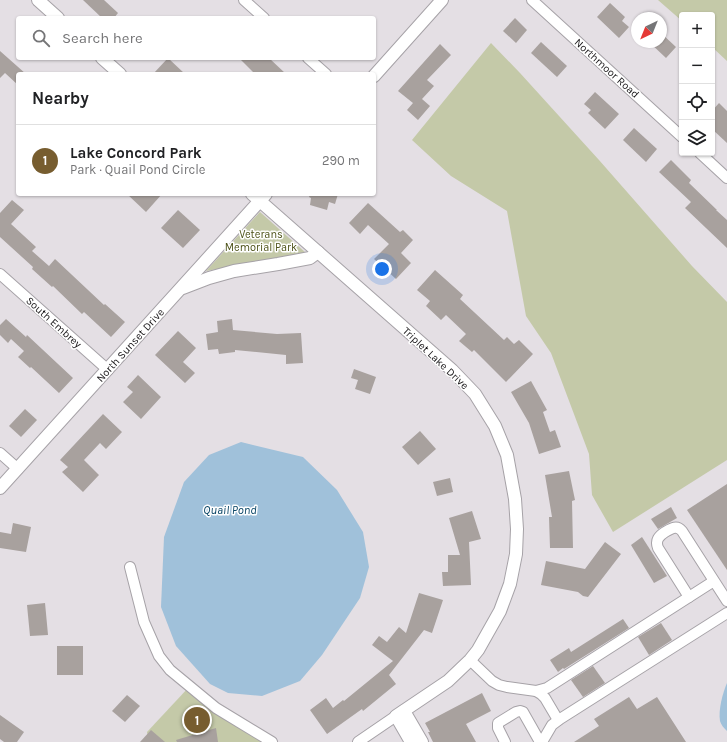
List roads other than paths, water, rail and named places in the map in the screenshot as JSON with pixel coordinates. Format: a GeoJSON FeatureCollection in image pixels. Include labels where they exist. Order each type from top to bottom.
{"type":"FeatureCollection","features":[{"type":"Feature","properties":{"kind":"street"},"geometry":{"type":"LineString","coordinates":[[38,0],[56,16]]}},
{"type":"Feature","properties":{"kind":"street"},"geometry":{"type":"LineString","coordinates":[[244,0],[262,16]]}},
{"type":"Feature","properties":{"kind":"street"},"geometry":{"type":"LineString","coordinates":[[376,74],[442,0]]}},
{"type":"Feature","properties":{"kind":"street","name":"Northmoor Road"},"geometry":{"type":"LineString","coordinates":[[532,0],[679,134]]}},
{"type":"Feature","properties":{"kind":"street"},"geometry":{"type":"LineString","coordinates":[[104,60],[118,72]]}},
{"type":"Feature","properties":{"kind":"street"},"geometry":{"type":"LineString","coordinates":[[310,60],[324,72]]}},
{"type":"Feature","properties":{"kind":"street"},"geometry":{"type":"LineString","coordinates":[[703,156],[727,178]]}},
{"type":"Feature","properties":{"kind":"street","name":"Triplet Lake Drive"},"geometry":{"type":"LineString","coordinates":[[259,196],[318,252],[452,370],[474,394],[495,426],[507,455],[515,499],[516,554],[510,584],[500,610],[478,650],[470,660],[448,680],[400,713]]}},
{"type":"Feature","properties":{"kind":"street","name":"North Sunset Drive"},"geometry":{"type":"LineString","coordinates":[[0,488],[180,290],[259,196]]}},
{"type":"Feature","properties":{"kind":"street"},"geometry":{"type":"LineString","coordinates":[[180,290],[209,278],[234,271],[310,258],[318,252]]}},
{"type":"Feature","properties":{"kind":"street","name":"South Embrey"},"geometry":{"type":"LineString","coordinates":[[0,274],[108,370]]}},
{"type":"Feature","properties":{"kind":"street"},"geometry":{"type":"LineString","coordinates":[[0,453],[18,469]]}},
{"type":"Feature","properties":{"kind":"street"},"geometry":{"type":"LineString","coordinates":[[689,597],[658,548],[657,543],[661,534],[676,527],[680,528],[727,601]]}},
{"type":"Feature","properties":{"kind":"street"},"geometry":{"type":"LineString","coordinates":[[130,566],[144,622],[159,656],[170,670],[216,708],[272,742]]}},
{"type":"Feature","properties":{"kind":"street"},"geometry":{"type":"LineString","coordinates":[[470,660],[492,681],[499,685],[536,691],[548,688],[714,581]]}},
{"type":"Feature","properties":{"kind":"street"},"geometry":{"type":"LineString","coordinates":[[505,742],[498,728],[498,723],[516,712],[523,712],[541,742],[552,725],[558,720],[727,613]]}},
{"type":"Feature","properties":{"kind":"street"},"geometry":{"type":"LineString","coordinates":[[536,691],[544,696],[558,720]]}},
{"type":"Feature","properties":{"kind":"street"},"geometry":{"type":"LineString","coordinates":[[358,742],[400,713]]}},
{"type":"Feature","properties":{"kind":"street"},"geometry":{"type":"LineString","coordinates":[[400,713],[411,742]]}},
{"type":"Feature","properties":{"kind":"street"},"geometry":{"type":"LineString","coordinates":[[400,713],[422,742]]}},
{"type":"Feature","properties":{"kind":"water","name":"Quail Pond"},"geometry":{"type":"Polygon","coordinates":[[[241,442],[303,457],[337,490],[363,532],[369,567],[360,598],[322,655],[300,681],[262,696],[228,693],[210,684],[176,646],[161,607],[164,537],[184,482],[209,455],[241,442]]]}},
{"type":"Feature","properties":{"kind":"water"},"geometry":{"type":"Polygon","coordinates":[[[727,683],[727,731],[721,724],[720,712],[721,701],[727,683]]]}},
{"type":"Feature","properties":{"kind":"place","name":"Lake Concord Park"},"geometry":{"type":"Point","coordinates":[197,720]}},
{"type":"Feature","properties":{"kind":"park label","name":"Veterans Memorial Park"},"geometry":{"type":"Point","coordinates":[261,240]}}]}
